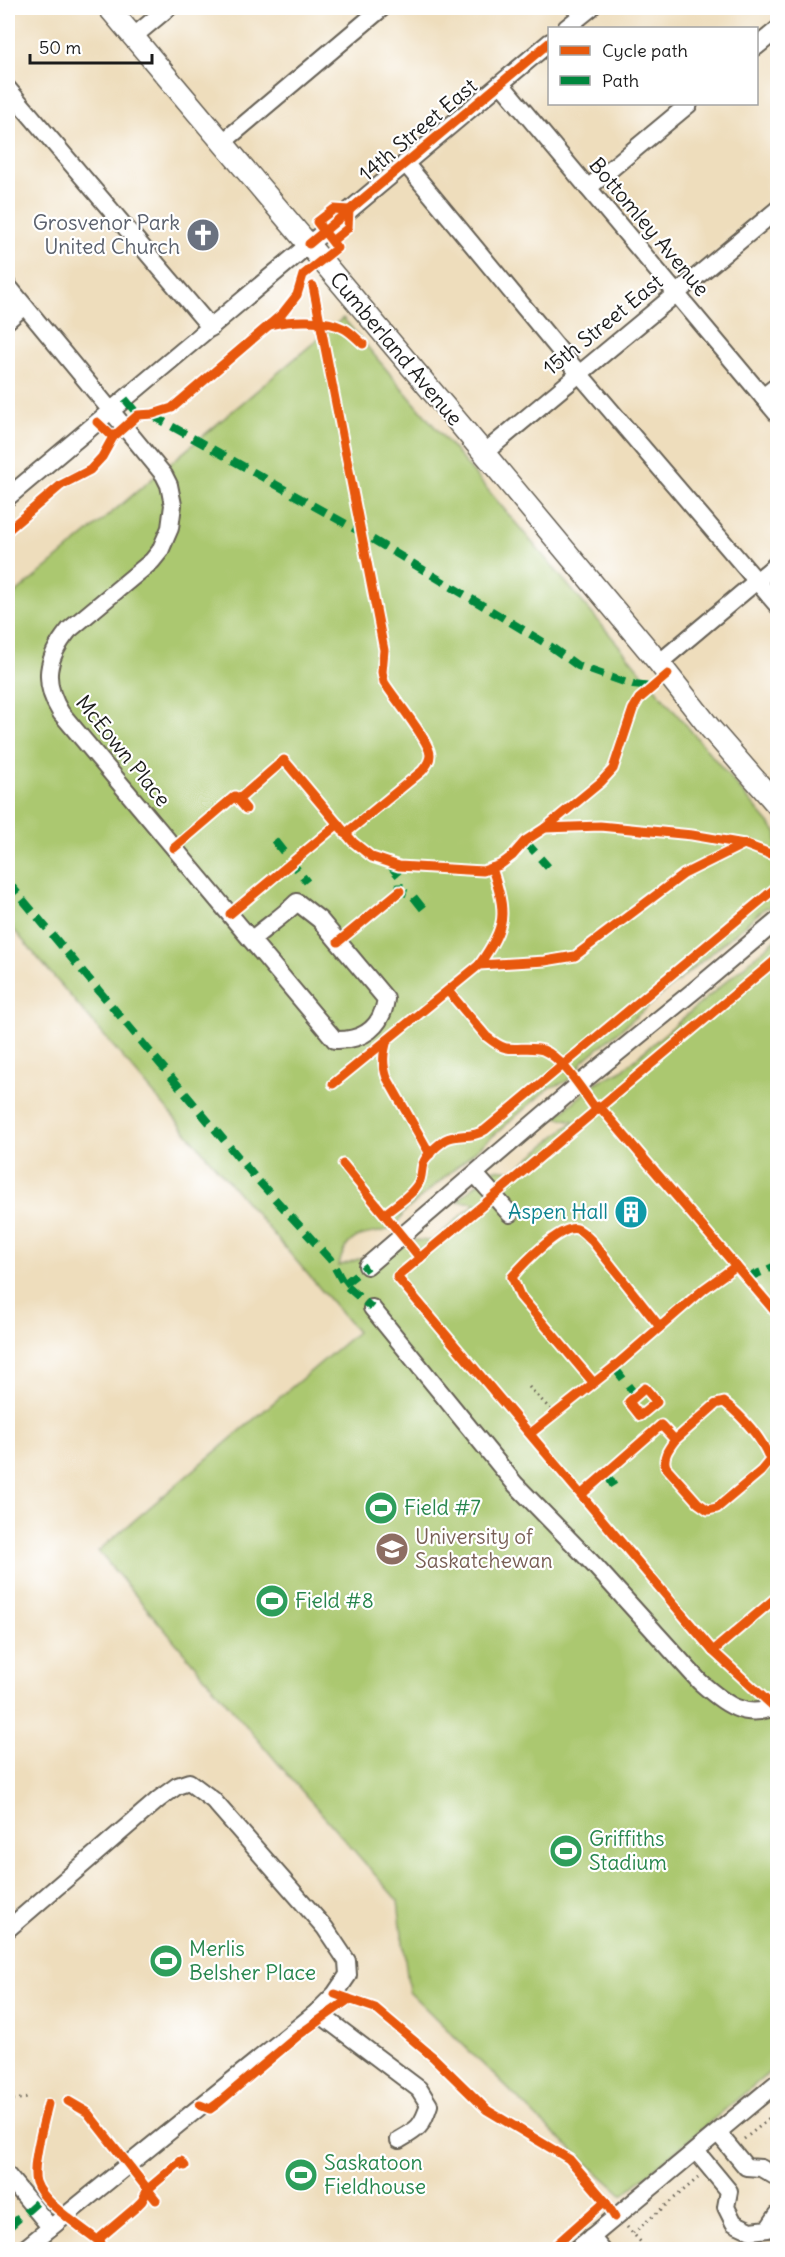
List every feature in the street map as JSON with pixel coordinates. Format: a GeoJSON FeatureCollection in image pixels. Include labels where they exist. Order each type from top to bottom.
{"type":"FeatureCollection","features":[{"type":"Feature","properties":{"kind":"main road","name":"Cumberland Avenue"},"geometry":{"type":"LineString","coordinates":[[109,8],[484,453],[777,806]]}},
{"type":"Feature","properties":{"kind":"street"},"geometry":{"type":"LineString","coordinates":[[133,37],[168,8]]}},
{"type":"Feature","properties":{"kind":"street"},"geometry":{"type":"LineString","coordinates":[[222,143],[382,8]]}},
{"type":"Feature","properties":{"kind":"street"},"geometry":{"type":"LineString","coordinates":[[567,27],[580,11]]}},
{"type":"Feature","properties":{"kind":"street"},"geometry":{"type":"LineString","coordinates":[[758,45],[777,29]]}},
{"type":"Feature","properties":{"kind":"street","name":"14th Street East"},"geometry":{"type":"LineString","coordinates":[[8,496],[212,328],[548,43]]}},
{"type":"Feature","properties":{"kind":"street","name":"Bottomley Avenue"},"geometry":{"type":"LineString","coordinates":[[501,84],[777,415]]}},
{"type":"Feature","properties":{"kind":"street"},"geometry":{"type":"LineString","coordinates":[[8,89],[212,328]]}},
{"type":"Feature","properties":{"kind":"street"},"geometry":{"type":"LineString","coordinates":[[588,188],[688,105]]}},
{"type":"Feature","properties":{"kind":"street"},"geometry":{"type":"LineString","coordinates":[[405,163],[777,606]]}},
{"type":"Feature","properties":{"kind":"street","name":"15th Street East"},"geometry":{"type":"LineString","coordinates":[[484,453],[777,209]]}},
{"type":"Feature","properties":{"kind":"street","name":"McEown Place"},"geometry":{"type":"LineString","coordinates":[[8,286],[164,475],[169,485],[173,506],[170,528],[160,551],[152,561],[61,639],[55,649],[48,672],[51,693],[61,713],[251,940],[335,1040],[360,1037],[376,1026],[381,1018],[386,999],[320,920],[297,902],[288,912],[277,918],[251,940]]}},
{"type":"Feature","properties":{"kind":"street"},"geometry":{"type":"LineString","coordinates":[[8,320],[24,306]]}},
{"type":"Feature","properties":{"kind":"street"},"geometry":{"type":"LineString","coordinates":[[763,397],[777,385]]}},
{"type":"Feature","properties":{"kind":"street"},"geometry":{"type":"LineString","coordinates":[[659,663],[777,563]]}},
{"type":"Feature","properties":{"kind":"street"},"geometry":{"type":"LineString","coordinates":[[367,1266],[578,1085],[777,920]]}},
{"type":"Feature","properties":{"kind":"street"},"geometry":{"type":"LineString","coordinates":[[476,1174],[510,1214]]}},
{"type":"Feature","properties":{"kind":"street"},"geometry":{"type":"LineString","coordinates":[[372,1308],[515,1484],[596,1567],[700,1682],[719,1698],[748,1713],[760,1712],[777,1705]]}},
{"type":"Feature","properties":{"kind":"street"},"geometry":{"type":"LineString","coordinates":[[8,1929],[159,1798],[177,1786],[189,1782],[213,1800],[301,1900],[347,1961],[348,1975],[335,1994],[316,2012],[23,2250]]}},
{"type":"Feature","properties":{"kind":"street"},"geometry":{"type":"LineString","coordinates":[[316,2012],[419,2089],[429,2105],[425,2119],[419,2129],[399,2140]]}},
{"type":"Feature","properties":{"kind":"street"},"geometry":{"type":"LineString","coordinates":[[576,2250],[597,2243],[615,2217],[777,2082]]}},
{"type":"Feature","properties":{"kind":"street"},"geometry":{"type":"LineString","coordinates":[[718,2133],[746,2167],[761,2168],[777,2177]]}},
{"type":"Feature","properties":{"kind":"street"},"geometry":{"type":"LineString","coordinates":[[696,2151],[729,2191]]}},
{"type":"Feature","properties":{"kind":"street"},"geometry":{"type":"LineString","coordinates":[[746,2167],[729,2191],[726,2207],[734,2223],[751,2231],[768,2229],[777,2214]]}},
{"type":"Feature","properties":{"kind":"street"},"geometry":{"type":"LineString","coordinates":[[8,2176],[50,2227]]}},
{"type":"Feature","properties":{"kind":"path"},"geometry":{"type":"LineString","coordinates":[[529,1387],[555,1414]]}},
{"type":"Feature","properties":{"kind":"path"},"geometry":{"type":"LineString","coordinates":[[8,2102],[28,2098]]}},
{"type":"Feature","properties":{"kind":"path"},"geometry":{"type":"LineString","coordinates":[[615,2217],[648,2250]]}},
{"type":"Feature","properties":{"kind":"green space","name":"University of Saskatchewan"},"geometry":{"type":"Polygon","coordinates":[[[343,318],[777,833],[777,906],[765,908],[582,1062],[570,1079],[550,1087],[403,1213],[397,1223],[389,1229],[360,1236],[352,1241],[344,1250],[339,1266],[411,1240],[432,1241],[476,1203],[457,1201],[494,1169],[514,1171],[574,1121],[556,1117],[597,1082],[621,1071],[777,938],[777,2066],[623,2195],[546,2126],[409,1992],[398,1901],[98,1551],[357,1332],[8,923],[8,600],[343,318]]]}},
{"type":"Feature","properties":{"kind":"marked path"},"geometry":{"type":"LineString","coordinates":[[125,399],[138,415]]}},
{"type":"Feature","properties":{"kind":"marked path"},"geometry":{"type":"LineString","coordinates":[[153,414],[362,533],[550,646],[578,666],[633,685],[651,687]]}},
{"type":"Feature","properties":{"kind":"marked path"},"geometry":{"type":"LineString","coordinates":[[274,840],[307,882]]}},
{"type":"Feature","properties":{"kind":"marked path"},"geometry":{"type":"LineString","coordinates":[[525,841],[548,867]]}},
{"type":"Feature","properties":{"kind":"marked path"},"geometry":{"type":"LineString","coordinates":[[389,864],[399,876],[400,891],[412,895],[424,910]]}},
{"type":"Feature","properties":{"kind":"marked path"},"geometry":{"type":"LineString","coordinates":[[8,882],[254,1176],[330,1259],[344,1284],[372,1308]]}},
{"type":"Feature","properties":{"kind":"marked path"},"geometry":{"type":"LineString","coordinates":[[747,1278],[778,1265]]}},
{"type":"Feature","properties":{"kind":"marked path"},"geometry":{"type":"LineString","coordinates":[[344,1284],[367,1266]]}},
{"type":"Feature","properties":{"kind":"marked path"},"geometry":{"type":"LineString","coordinates":[[614,1367],[636,1396]]}},
{"type":"Feature","properties":{"kind":"marked path"},"geometry":{"type":"LineString","coordinates":[[606,1473],[615,1488]]}},
{"type":"Feature","properties":{"kind":"marked path"},"geometry":{"type":"LineString","coordinates":[[8,2228],[44,2196]]}},
{"type":"Feature","properties":{"kind":"cycle path"},"geometry":{"type":"LineString","coordinates":[[309,244],[548,44]]}},
{"type":"Feature","properties":{"kind":"cycle path"},"geometry":{"type":"LineString","coordinates":[[113,437],[138,415],[153,414],[172,408],[282,314],[297,295],[303,275],[337,248],[317,222],[334,209],[349,210],[348,228],[332,241]]}},
{"type":"Feature","properties":{"kind":"cycle path"},"geometry":{"type":"LineString","coordinates":[[313,286],[384,650],[382,672],[384,682],[418,730],[430,755],[429,762],[422,771],[345,834]]}},
{"type":"Feature","properties":{"kind":"cycle path"},"geometry":{"type":"LineString","coordinates":[[269,325],[297,321],[328,323],[345,329],[363,344]]}},
{"type":"Feature","properties":{"kind":"cycle path"},"geometry":{"type":"LineString","coordinates":[[8,530],[61,485],[90,470],[102,457],[113,437],[97,422]]}},
{"type":"Feature","properties":{"kind":"cycle path"},"geometry":{"type":"LineString","coordinates":[[545,828],[601,782],[613,769],[633,709],[639,699],[668,674]]}},
{"type":"Feature","properties":{"kind":"cycle path"},"geometry":{"type":"LineString","coordinates":[[238,800],[284,760],[353,842],[372,857],[399,866],[483,871],[500,865],[512,856],[525,841],[545,828],[600,826],[692,835],[744,844],[778,857]]}},
{"type":"Feature","properties":{"kind":"cycle path"},"geometry":{"type":"LineString","coordinates":[[174,848],[235,796],[246,809]]}},
{"type":"Feature","properties":{"kind":"cycle path"},"geometry":{"type":"LineString","coordinates":[[230,914],[338,824]]}},
{"type":"Feature","properties":{"kind":"cycle path"},"geometry":{"type":"LineString","coordinates":[[333,1084],[479,965],[545,961],[575,956],[684,874],[744,844]]}},
{"type":"Feature","properties":{"kind":"cycle path"},"geometry":{"type":"LineString","coordinates":[[479,965],[495,939],[502,919],[500,897],[492,868]]}},
{"type":"Feature","properties":{"kind":"cycle path"},"geometry":{"type":"LineString","coordinates":[[385,1214],[416,1187],[420,1180],[422,1166],[429,1154],[439,1145],[450,1138],[480,1133],[485,1130],[778,886]]}},
{"type":"Feature","properties":{"kind":"cycle path"},"geometry":{"type":"LineString","coordinates":[[338,942],[400,891]]}},
{"type":"Feature","properties":{"kind":"cycle path"},"geometry":{"type":"LineString","coordinates":[[774,1707],[713,1651],[397,1277],[778,958]]}},
{"type":"Feature","properties":{"kind":"cycle path"},"geometry":{"type":"LineString","coordinates":[[448,991],[486,1036],[497,1044],[503,1047],[543,1050],[558,1060],[596,1109]]}},
{"type":"Feature","properties":{"kind":"cycle path"},"geometry":{"type":"LineString","coordinates":[[387,1040],[384,1059],[387,1078],[430,1154]]}},
{"type":"Feature","properties":{"kind":"cycle path"},"geometry":{"type":"LineString","coordinates":[[599,1106],[778,1315]]}},
{"type":"Feature","properties":{"kind":"cycle path"},"geometry":{"type":"LineString","coordinates":[[343,1164],[420,1258]]}},
{"type":"Feature","properties":{"kind":"cycle path"},"geometry":{"type":"LineString","coordinates":[[593,1382],[520,1296],[512,1277],[542,1247],[570,1229],[581,1231],[592,1241],[660,1327]]}},
{"type":"Feature","properties":{"kind":"cycle path"},"geometry":{"type":"LineString","coordinates":[[531,1433],[614,1367],[704,1289],[736,1266]]}},
{"type":"Feature","properties":{"kind":"cycle path"},"geometry":{"type":"LineString","coordinates":[[645,1388],[657,1402],[640,1416],[629,1402],[645,1388]]}},
{"type":"Feature","properties":{"kind":"cycle path"},"geometry":{"type":"LineString","coordinates":[[582,1494],[661,1425],[675,1440],[716,1404],[724,1402],[751,1428],[770,1460],[761,1471],[717,1508],[708,1510],[698,1503],[666,1467],[668,1449],[675,1440]]}},
{"type":"Feature","properties":{"kind":"cycle path"},"geometry":{"type":"LineString","coordinates":[[713,1651],[778,1596]]}},
{"type":"Feature","properties":{"kind":"cycle path"},"geometry":{"type":"LineString","coordinates":[[200,2105],[210,2109],[300,2034],[349,1999],[335,1994]]}},
{"type":"Feature","properties":{"kind":"cycle path"},"geometry":{"type":"LineString","coordinates":[[349,1999],[375,2008],[433,2057],[487,2110],[569,2159],[605,2201]]}},
{"type":"Feature","properties":{"kind":"cycle path"},"geometry":{"type":"LineString","coordinates":[[68,2101],[87,2112],[156,2200]]}},
{"type":"Feature","properties":{"kind":"cycle path"},"geometry":{"type":"LineString","coordinates":[[48,2104],[35,2166],[36,2182],[46,2199],[100,2242]]}},
{"type":"Feature","properties":{"kind":"cycle path"},"geometry":{"type":"LineString","coordinates":[[105,2249],[100,2242],[101,2237],[134,2209],[142,2201],[148,2189],[181,2161],[185,2166]]}},
{"type":"Feature","properties":{"kind":"cycle path"},"geometry":{"type":"LineString","coordinates":[[550,2250],[605,2201],[615,2217]]}},
{"type":"Feature","properties":{"kind":"place","name":"Grosvenor Park United Church"},"geometry":{"type":"Point","coordinates":[203,235]}},
{"type":"Feature","properties":{"kind":"place","name":"Aspen Hall"},"geometry":{"type":"Point","coordinates":[631,1212]}},
{"type":"Feature","properties":{"kind":"place","name":"Field #7"},"geometry":{"type":"Point","coordinates":[381,1508]}},
{"type":"Feature","properties":{"kind":"place","name":"University of Saskatchewan"},"geometry":{"type":"Point","coordinates":[392,1549]}},
{"type":"Feature","properties":{"kind":"place","name":"Field #8"},"geometry":{"type":"Point","coordinates":[272,1601]}},
{"type":"Feature","properties":{"kind":"place","name":"Griffiths Stadium"},"geometry":{"type":"Point","coordinates":[566,1851]}},
{"type":"Feature","properties":{"kind":"place","name":"Merlis Belsher Place"},"geometry":{"type":"Point","coordinates":[166,1961]}},
{"type":"Feature","properties":{"kind":"place","name":"Saskatoon Fieldhouse"},"geometry":{"type":"Point","coordinates":[301,2175]}}]}
